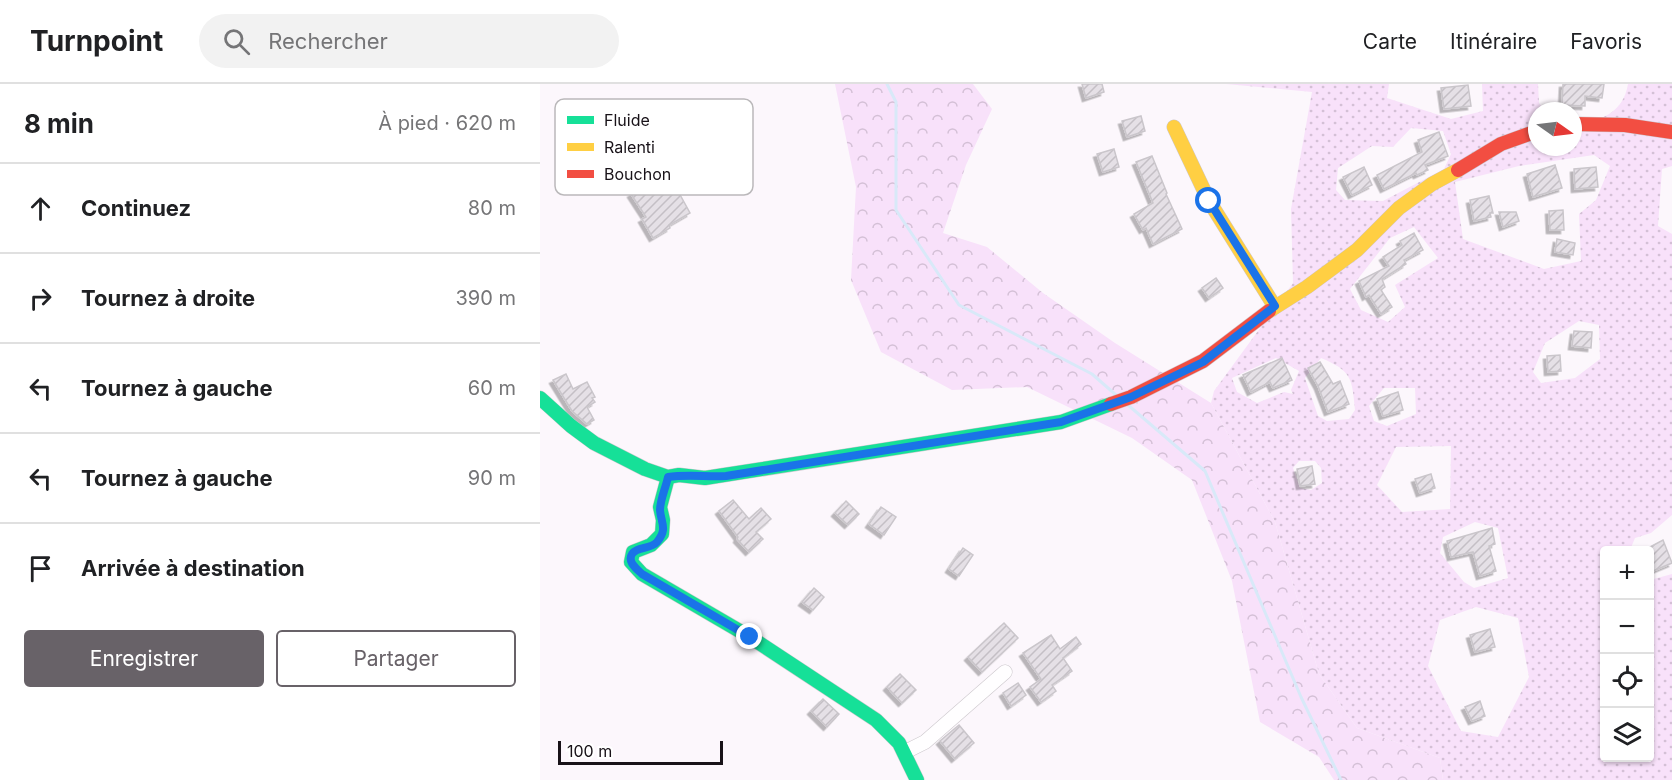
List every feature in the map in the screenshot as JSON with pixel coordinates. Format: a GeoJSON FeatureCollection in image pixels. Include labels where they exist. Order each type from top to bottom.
{"type":"FeatureCollection","features":[{"type":"Feature","properties":{"kind":"street"},"geometry":{"type":"LineString","coordinates":[[1582,124],[1625,125],[1672,132]]}},
{"type":"Feature","properties":{"kind":"street"},"geometry":{"type":"LineString","coordinates":[[1174,127],[1209,201],[1275,306]]}},
{"type":"Feature","properties":{"kind":"street"},"geometry":{"type":"LineString","coordinates":[[540,399],[594,443],[645,469],[668,477],[679,475],[726,476],[1061,422],[1131,397],[1203,362],[1275,306],[1357,250],[1399,208],[1432,184],[1465,167],[1501,144],[1528,134]]}},
{"type":"Feature","properties":{"kind":"street"},"geometry":{"type":"LineString","coordinates":[[668,477],[660,511],[663,529],[654,545],[633,552],[631,562],[635,568],[759,643],[876,720],[905,752],[917,780]]}},
{"type":"Feature","properties":{"kind":"street"},"geometry":{"type":"LineString","coordinates":[[905,752],[925,742],[1005,672]]}},
{"type":"Feature","properties":{"kind":"green space"},"geometry":{"type":"Polygon","coordinates":[[[835,84],[973,84],[992,109],[966,165],[943,233],[987,247],[1043,293],[1115,343],[1211,403],[1275,522],[1319,674],[1357,728],[1440,758],[1443,780],[1334,780],[1319,757],[1260,722],[1232,581],[1192,480],[1132,438],[1027,387],[952,390],[881,352],[851,280],[856,187],[835,84]]]}},
{"type":"Feature","properties":{"kind":"green space"},"geometry":{"type":"Polygon","coordinates":[[[1226,84],[1389,84],[1387,98],[1451,119],[1483,111],[1482,84],[1538,84],[1539,102],[1528,102],[1528,156],[1582,156],[1582,123],[1601,118],[1616,109],[1628,84],[1672,84],[1672,166],[1662,169],[1658,226],[1672,234],[1672,515],[1651,533],[1635,538],[1632,546],[1600,546],[1600,762],[1654,762],[1654,579],[1672,574],[1672,780],[1443,780],[1440,758],[1357,728],[1319,674],[1275,522],[1211,403],[1214,391],[1293,283],[1291,209],[1312,92],[1226,84]],[[1411,128],[1393,147],[1372,146],[1338,168],[1336,190],[1345,200],[1383,201],[1444,169],[1451,154],[1443,131],[1411,128]],[[1594,155],[1519,166],[1455,182],[1463,239],[1544,269],[1581,261],[1579,214],[1596,200],[1610,166],[1594,155]],[[1414,227],[1390,238],[1350,289],[1361,310],[1388,322],[1405,307],[1395,285],[1438,258],[1414,227]],[[1579,321],[1545,343],[1533,372],[1541,383],[1575,378],[1600,359],[1599,325],[1579,321]],[[1276,358],[1232,378],[1237,392],[1257,403],[1284,392],[1293,394],[1291,390],[1299,371],[1276,358]],[[1321,358],[1305,378],[1318,416],[1327,421],[1349,419],[1355,410],[1353,390],[1345,372],[1321,358]],[[1384,388],[1369,406],[1374,421],[1387,426],[1416,414],[1415,388],[1384,388]],[[1451,446],[1396,447],[1377,485],[1402,512],[1450,509],[1451,446]],[[1299,461],[1293,468],[1300,488],[1311,490],[1322,483],[1321,468],[1315,461],[1299,461]],[[1475,522],[1443,537],[1440,553],[1464,582],[1474,588],[1508,578],[1498,528],[1475,522]],[[1476,607],[1440,620],[1428,666],[1461,731],[1498,737],[1529,677],[1518,618],[1476,607]]]}},
{"type":"Feature","properties":{"kind":"building"},"geometry":{"type":"Polygon","coordinates":[[[1082,84],[1102,84],[1104,92],[1086,98],[1082,84]]]}},
{"type":"Feature","properties":{"kind":"building"},"geometry":{"type":"Polygon","coordinates":[[[1563,84],[1604,84],[1602,98],[1585,96],[1585,106],[1582,106],[1582,102],[1562,102],[1563,84]]]}},
{"type":"Feature","properties":{"kind":"building"},"geometry":{"type":"Polygon","coordinates":[[[1468,85],[1471,106],[1444,109],[1441,88],[1468,85]]]}},
{"type":"Feature","properties":{"kind":"building"},"geometry":{"type":"Polygon","coordinates":[[[1141,116],[1145,131],[1127,137],[1122,121],[1141,116]]]}},
{"type":"Feature","properties":{"kind":"building"},"geometry":{"type":"Polygon","coordinates":[[[1439,132],[1448,156],[1425,165],[1428,170],[1417,175],[1416,173],[1384,189],[1377,175],[1422,152],[1418,140],[1439,132]]]}},
{"type":"Feature","properties":{"kind":"building"},"geometry":{"type":"Polygon","coordinates":[[[1114,149],[1119,167],[1103,172],[1097,154],[1114,149]]]}},
{"type":"Feature","properties":{"kind":"building"},"geometry":{"type":"Polygon","coordinates":[[[1152,156],[1182,229],[1153,244],[1146,228],[1143,230],[1134,214],[1153,203],[1136,162],[1152,156]]]}},
{"type":"Feature","properties":{"kind":"building"},"geometry":{"type":"Polygon","coordinates":[[[1555,165],[1562,188],[1533,197],[1527,174],[1555,165]]]}},
{"type":"Feature","properties":{"kind":"building"},"geometry":{"type":"Polygon","coordinates":[[[1364,167],[1372,185],[1352,195],[1343,177],[1364,167]]]}},
{"type":"Feature","properties":{"kind":"building"},"geometry":{"type":"Polygon","coordinates":[[[1596,167],[1598,187],[1575,189],[1574,169],[1596,167]]]}},
{"type":"Feature","properties":{"kind":"building"},"geometry":{"type":"Polygon","coordinates":[[[632,195],[680,195],[690,213],[669,225],[670,228],[653,238],[642,219],[646,217],[632,195]]]}},
{"type":"Feature","properties":{"kind":"building"},"geometry":{"type":"Polygon","coordinates":[[[1489,196],[1493,213],[1490,213],[1491,217],[1474,221],[1470,200],[1489,196]]]}},
{"type":"Feature","properties":{"kind":"building"},"geometry":{"type":"Polygon","coordinates":[[[1563,210],[1564,230],[1550,230],[1549,211],[1563,210]]]}},
{"type":"Feature","properties":{"kind":"building"},"geometry":{"type":"Polygon","coordinates":[[[1499,212],[1516,212],[1519,221],[1503,227],[1499,212]]]}},
{"type":"Feature","properties":{"kind":"building"},"geometry":{"type":"Polygon","coordinates":[[[1414,233],[1423,250],[1404,260],[1406,264],[1382,279],[1385,287],[1381,290],[1392,307],[1381,314],[1369,295],[1366,297],[1359,281],[1389,266],[1383,257],[1402,245],[1400,241],[1414,233]]]}},
{"type":"Feature","properties":{"kind":"building"},"geometry":{"type":"Polygon","coordinates":[[[1557,239],[1575,243],[1573,255],[1555,252],[1557,239]]]}},
{"type":"Feature","properties":{"kind":"building"},"geometry":{"type":"Polygon","coordinates":[[[1216,278],[1223,288],[1209,298],[1202,288],[1216,278]]]}},
{"type":"Feature","properties":{"kind":"building"},"geometry":{"type":"Polygon","coordinates":[[[1574,331],[1592,332],[1591,348],[1572,346],[1574,331]]]}},
{"type":"Feature","properties":{"kind":"building"},"geometry":{"type":"Polygon","coordinates":[[[1560,355],[1561,371],[1548,372],[1547,356],[1560,355]]]}},
{"type":"Feature","properties":{"kind":"building"},"geometry":{"type":"Polygon","coordinates":[[[1282,358],[1292,380],[1273,388],[1270,382],[1251,392],[1243,375],[1282,358]]]}},
{"type":"Feature","properties":{"kind":"building"},"geometry":{"type":"Polygon","coordinates":[[[1320,362],[1333,384],[1340,381],[1349,404],[1328,412],[1308,368],[1320,362]]]}},
{"type":"Feature","properties":{"kind":"building"},"geometry":{"type":"Polygon","coordinates":[[[566,374],[573,389],[587,382],[595,397],[592,398],[595,402],[587,407],[594,420],[587,424],[572,411],[553,380],[566,374]]]}},
{"type":"Feature","properties":{"kind":"building"},"geometry":{"type":"Polygon","coordinates":[[[1398,392],[1403,410],[1383,416],[1377,399],[1398,392]]]}},
{"type":"Feature","properties":{"kind":"building"},"geometry":{"type":"Polygon","coordinates":[[[1312,466],[1315,484],[1300,486],[1297,469],[1312,466]]]}},
{"type":"Feature","properties":{"kind":"building"},"geometry":{"type":"Polygon","coordinates":[[[1431,474],[1435,488],[1420,493],[1415,479],[1431,474]]]}},
{"type":"Feature","properties":{"kind":"building"},"geometry":{"type":"Polygon","coordinates":[[[733,500],[749,519],[761,508],[771,519],[756,532],[763,539],[749,552],[737,539],[738,537],[719,511],[733,500]]]}},
{"type":"Feature","properties":{"kind":"building"},"geometry":{"type":"Polygon","coordinates":[[[846,501],[859,514],[848,525],[835,513],[846,501]]]}},
{"type":"Feature","properties":{"kind":"building"},"geometry":{"type":"Polygon","coordinates":[[[881,507],[896,517],[884,535],[869,524],[881,507]]]}},
{"type":"Feature","properties":{"kind":"building"},"geometry":{"type":"Polygon","coordinates":[[[1492,528],[1495,544],[1489,546],[1496,571],[1480,576],[1473,552],[1451,557],[1447,541],[1492,528]]]}},
{"type":"Feature","properties":{"kind":"building"},"geometry":{"type":"Polygon","coordinates":[[[1663,540],[1672,563],[1654,571],[1654,546],[1652,546],[1663,540]]]}},
{"type":"Feature","properties":{"kind":"building"},"geometry":{"type":"Polygon","coordinates":[[[963,548],[973,555],[959,576],[949,569],[963,548]]]}},
{"type":"Feature","properties":{"kind":"building"},"geometry":{"type":"Polygon","coordinates":[[[814,588],[824,597],[813,610],[802,602],[814,588]]]}},
{"type":"Feature","properties":{"kind":"building"},"geometry":{"type":"Polygon","coordinates":[[[1004,623],[1018,638],[982,672],[968,657],[1004,623]]]}},
{"type":"Feature","properties":{"kind":"building"},"geometry":{"type":"Polygon","coordinates":[[[1490,629],[1495,647],[1475,652],[1470,635],[1490,629]]]}},
{"type":"Feature","properties":{"kind":"building"},"geometry":{"type":"Polygon","coordinates":[[[1051,635],[1060,649],[1076,637],[1081,644],[1063,658],[1072,671],[1052,685],[1056,691],[1041,702],[1030,687],[1041,679],[1023,653],[1051,635]]]}},
{"type":"Feature","properties":{"kind":"building"},"geometry":{"type":"Polygon","coordinates":[[[900,674],[916,690],[902,703],[887,687],[900,674]]]}},
{"type":"Feature","properties":{"kind":"building"},"geometry":{"type":"Polygon","coordinates":[[[1018,683],[1026,695],[1011,706],[1003,693],[1018,683]]]}},
{"type":"Feature","properties":{"kind":"building"},"geometry":{"type":"Polygon","coordinates":[[[823,699],[839,714],[827,727],[811,711],[823,699]]]}},
{"type":"Feature","properties":{"kind":"building"},"geometry":{"type":"Polygon","coordinates":[[[1480,701],[1485,716],[1472,721],[1465,707],[1480,701]]]}},
{"type":"Feature","properties":{"kind":"building"},"geometry":{"type":"Polygon","coordinates":[[[959,725],[974,743],[955,759],[940,741],[959,725]]]}},
{"type":"Feature","properties":{"kind":"waterway"},"geometry":{"type":"LineString","coordinates":[[887,84],[896,102],[896,210],[959,305],[1092,374],[1116,395]]}},
{"type":"Feature","properties":{"kind":"waterway"},"geometry":{"type":"LineString","coordinates":[[1128,405],[1205,471],[1301,697],[1341,780]]}},
{"type":"Feature","properties":{"kind":"traffic: fast"},"geometry":{"type":"LineString","coordinates":[[540,398],[594,443],[645,469],[668,477],[679,475],[705,478],[1061,422],[1111,404]]}},
{"type":"Feature","properties":{"kind":"traffic: fast"},"geometry":{"type":"LineString","coordinates":[[668,477],[660,507],[663,520],[662,534],[651,545],[633,552],[631,562],[642,574],[750,637],[876,720],[899,743],[917,780]]}},
{"type":"Feature","properties":{"kind":"traffic: slow"},"geometry":{"type":"LineString","coordinates":[[1174,127],[1209,201],[1275,307]]}},
{"type":"Feature","properties":{"kind":"traffic: slow"},"geometry":{"type":"LineString","coordinates":[[1269,311],[1307,287],[1357,250],[1399,208],[1432,184],[1458,170]]}},
{"type":"Feature","properties":{"kind":"traffic: jam"},"geometry":{"type":"LineString","coordinates":[[1582,124],[1625,125],[1672,132]]}},
{"type":"Feature","properties":{"kind":"traffic: jam"},"geometry":{"type":"LineString","coordinates":[[1458,170],[1501,144],[1528,134]]}},
{"type":"Feature","properties":{"kind":"traffic: jam"},"geometry":{"type":"LineString","coordinates":[[1111,404],[1131,397],[1203,361],[1269,311]]}},
{"type":"Feature","properties":{"kind":"route"},"geometry":{"type":"LineString","coordinates":[[750,637],[642,574],[631,562],[633,552],[654,545],[659,539],[663,529],[660,511],[668,477],[679,475],[726,476],[1061,422],[1131,397],[1203,362],[1275,306],[1209,201]]}}]}
